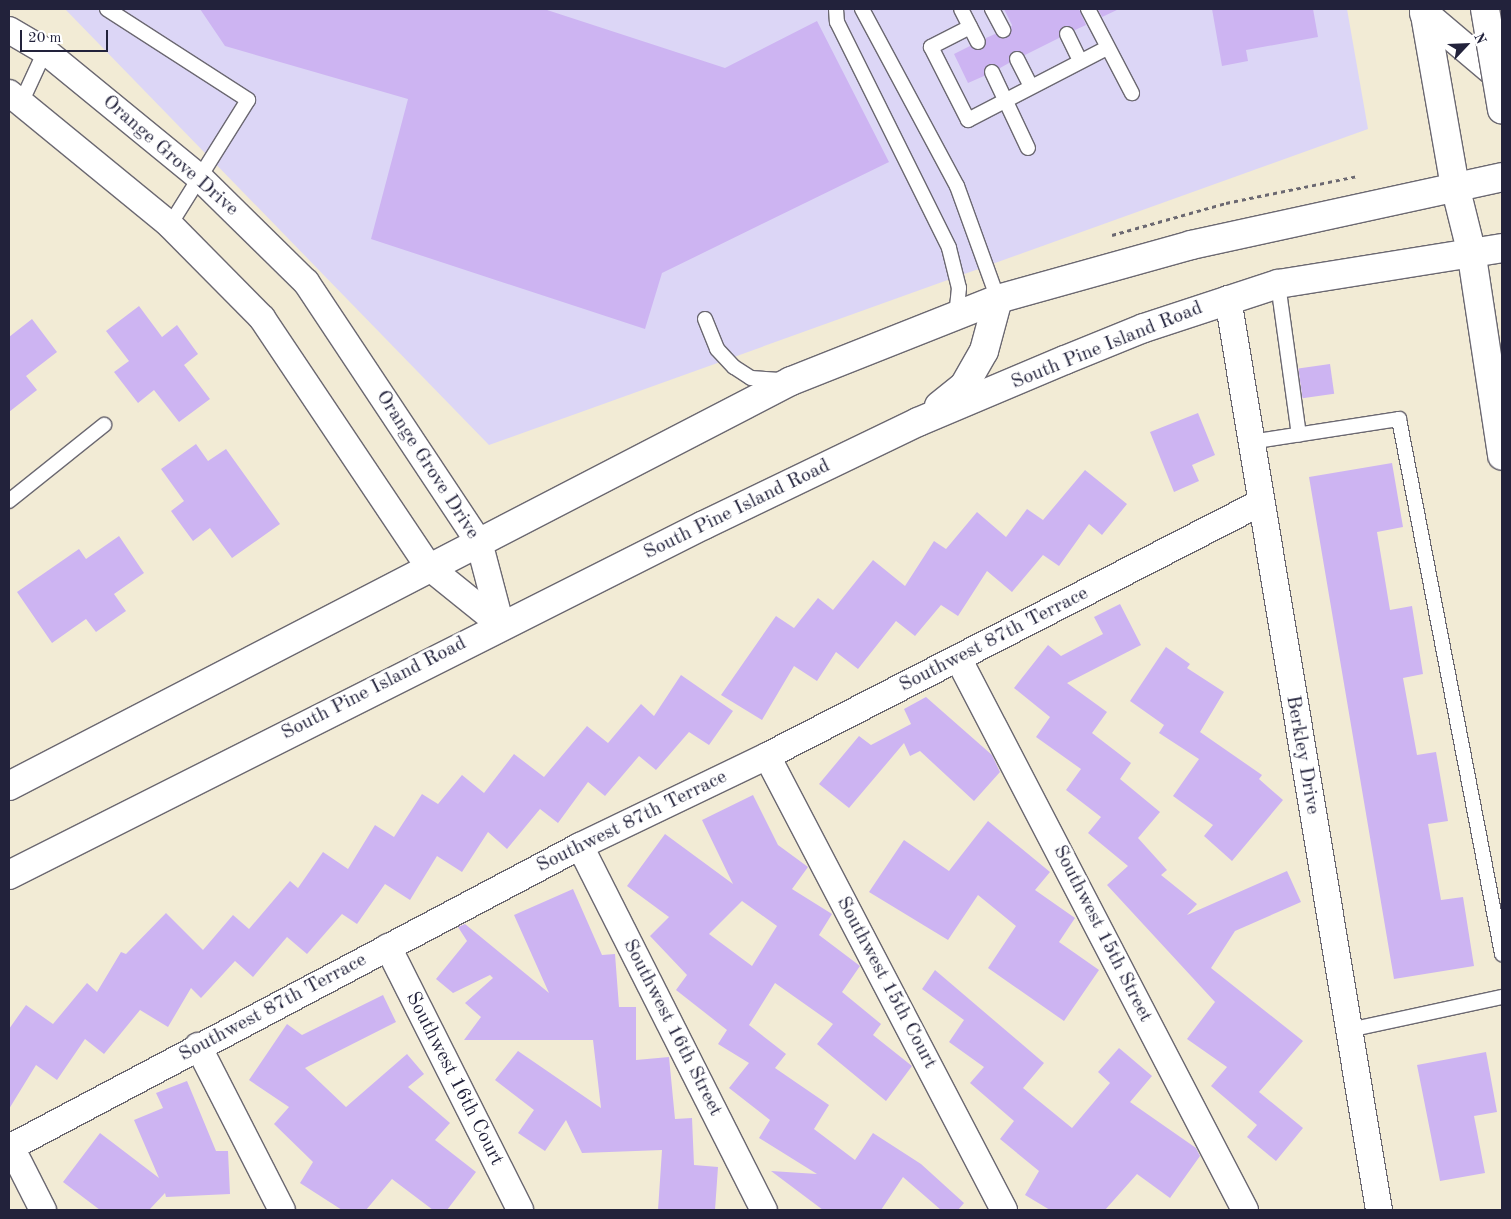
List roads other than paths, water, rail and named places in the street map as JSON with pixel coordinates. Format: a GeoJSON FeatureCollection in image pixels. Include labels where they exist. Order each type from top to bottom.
{"type":"FeatureCollection","features":[{"type":"Feature","properties":{"kind":"main road"},"geometry":{"type":"LineString","coordinates":[[1485,9],[1502,110]]}},
{"type":"Feature","properties":{"kind":"main road"},"geometry":{"type":"LineString","coordinates":[[1424,11],[1502,79]]}},
{"type":"Feature","properties":{"kind":"main road"},"geometry":{"type":"LineString","coordinates":[[1424,11],[1455,186],[1472,250],[1502,456]]}},
{"type":"Feature","properties":{"kind":"main road"},"geometry":{"type":"LineString","coordinates":[[9,786],[792,381],[998,299],[1191,245],[1502,177]]}},
{"type":"Feature","properties":{"kind":"main road","name":"South Pine Island Road"},"geometry":{"type":"LineString","coordinates":[[9,875],[502,625],[918,422],[1144,328],[1278,284],[1472,250],[1502,248]]}},
{"type":"Feature","properties":{"kind":"main road"},"geometry":{"type":"LineString","coordinates":[[918,422],[964,386],[984,351],[998,299]]}},
{"type":"Feature","properties":{"kind":"street","name":"Orange Grove Drive"},"geometry":{"type":"LineString","coordinates":[[9,30],[45,51],[199,177],[306,282],[479,542],[502,625]]}},
{"type":"Feature","properties":{"kind":"street"},"geometry":{"type":"LineString","coordinates":[[15,98],[170,225],[262,318],[430,567],[502,625]]}},
{"type":"Feature","properties":{"kind":"street","name":"Berkley Drive"},"geometry":{"type":"LineString","coordinates":[[1228,299],[1260,503],[1379,1210]]}},
{"type":"Feature","properties":{"kind":"street","name":"Southwest 87th Terrace"},"geometry":{"type":"LineString","coordinates":[[10,1147],[198,1046],[580,846],[767,756],[1260,503]]}},
{"type":"Feature","properties":{"kind":"street","name":"Southwest 15th Street"},"geometry":{"type":"LineString","coordinates":[[958,658],[1245,1210]]}},
{"type":"Feature","properties":{"kind":"street","name":"Southwest 15th Court"},"geometry":{"type":"LineString","coordinates":[[767,756],[1004,1210]]}},
{"type":"Feature","properties":{"kind":"street","name":"Southwest 16th Street"},"geometry":{"type":"LineString","coordinates":[[580,846],[764,1210]]}},
{"type":"Feature","properties":{"kind":"street","name":"Southwest 16th Court"},"geometry":{"type":"LineString","coordinates":[[388,948],[520,1210]]}},
{"type":"Feature","properties":{"kind":"street"},"geometry":{"type":"LineString","coordinates":[[198,1046],[282,1210]]}},
{"type":"Feature","properties":{"kind":"street"},"geometry":{"type":"LineString","coordinates":[[10,1147],[43,1210]]}},
{"type":"Feature","properties":{"kind":"lane"},"geometry":{"type":"LineString","coordinates":[[107,9],[248,100],[170,225]]}},
{"type":"Feature","properties":{"kind":"lane"},"geometry":{"type":"LineString","coordinates":[[836,9],[837,22],[948,248],[959,288],[956,316]]}},
{"type":"Feature","properties":{"kind":"lane"},"geometry":{"type":"LineString","coordinates":[[862,9],[957,186],[998,299]]}},
{"type":"Feature","properties":{"kind":"lane"},"geometry":{"type":"LineString","coordinates":[[961,9],[978,42]]}},
{"type":"Feature","properties":{"kind":"lane"},"geometry":{"type":"LineString","coordinates":[[992,9],[1002,30]]}},
{"type":"Feature","properties":{"kind":"lane"},"geometry":{"type":"LineString","coordinates":[[1088,9],[1132,93]]}},
{"type":"Feature","properties":{"kind":"lane"},"geometry":{"type":"LineString","coordinates":[[970,27],[931,47],[968,120],[1030,85],[1107,48]]}},
{"type":"Feature","properties":{"kind":"lane"},"geometry":{"type":"LineString","coordinates":[[1067,34],[1080,61]]}},
{"type":"Feature","properties":{"kind":"lane"},"geometry":{"type":"LineString","coordinates":[[15,98],[45,51]]}},
{"type":"Feature","properties":{"kind":"lane"},"geometry":{"type":"LineString","coordinates":[[1017,59],[1030,85]]}},
{"type":"Feature","properties":{"kind":"lane"},"geometry":{"type":"LineString","coordinates":[[992,72],[1028,148]]}},
{"type":"Feature","properties":{"kind":"lane"},"geometry":{"type":"LineString","coordinates":[[1278,284],[1299,435]]}},
{"type":"Feature","properties":{"kind":"lane"},"geometry":{"type":"LineString","coordinates":[[705,320],[717,348],[734,367],[751,378],[792,381]]}},
{"type":"Feature","properties":{"kind":"lane"},"geometry":{"type":"LineString","coordinates":[[1250,442],[1399,419],[1502,954]]}},
{"type":"Feature","properties":{"kind":"lane"},"geometry":{"type":"LineString","coordinates":[[9,501],[104,425]]}},
{"type":"Feature","properties":{"kind":"lane"},"geometry":{"type":"LineString","coordinates":[[1349,1030],[1502,997]]}}]}
